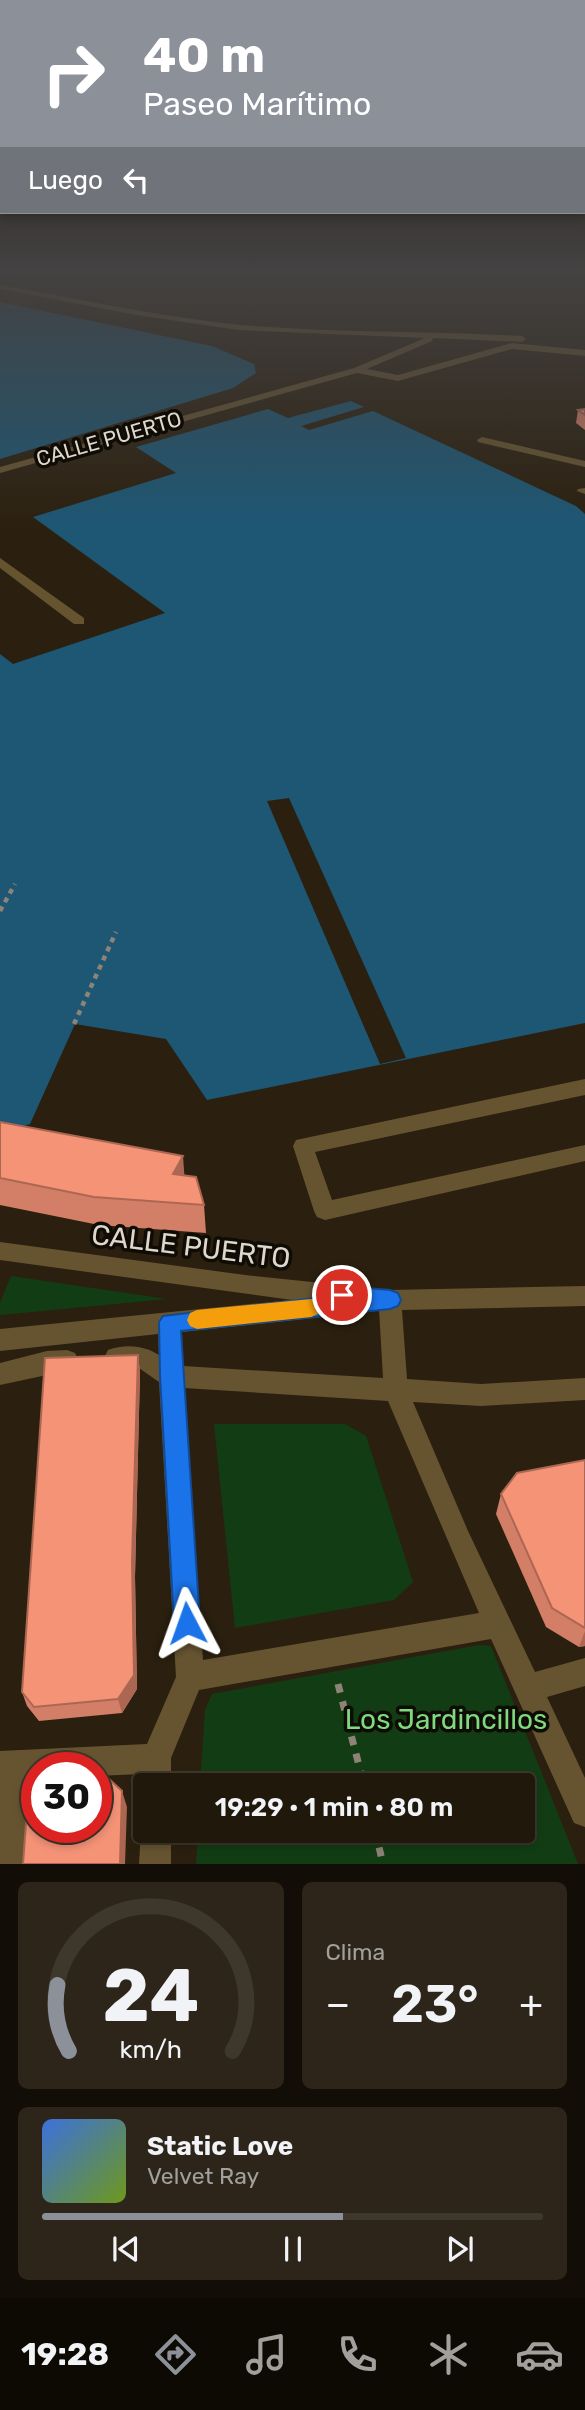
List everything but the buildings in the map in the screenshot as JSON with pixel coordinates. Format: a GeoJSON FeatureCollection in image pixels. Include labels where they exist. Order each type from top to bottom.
{"type":"FeatureCollection","features":[{"type":"Feature","properties":{"kind":"street"},"geometry":{"type":"LineString","coordinates":[[357,370],[387,357]]}},
{"type":"Feature","properties":{"kind":"street","name":"CALLE PUERTO"},"geometry":{"type":"LineString","coordinates":[[0,470],[357,370],[398,378],[473,357]]}},
{"type":"Feature","properties":{"kind":"street"},"geometry":{"type":"LineString","coordinates":[[482,440],[585,464]]}},
{"type":"Feature","properties":{"kind":"street"},"geometry":{"type":"LineString","coordinates":[[0,562],[79,621]]}},
{"type":"Feature","properties":{"kind":"street"},"geometry":{"type":"LineString","coordinates":[[585,1087],[303,1146],[326,1211],[585,1153]]}},
{"type":"Feature","properties":{"kind":"street","name":"CALLE PUERTO"},"geometry":{"type":"LineString","coordinates":[[0,1251],[245,1285],[390,1300],[585,1296]]}},
{"type":"Feature","properties":{"kind":"street"},"geometry":{"type":"LineString","coordinates":[[0,1340],[390,1300],[396,1390],[498,1624],[585,1812]]}},
{"type":"Feature","properties":{"kind":"street"},"geometry":{"type":"LineString","coordinates":[[8,1864],[8,1765],[156,1771],[190,1677],[170,1322]]}},
{"type":"Feature","properties":{"kind":"street"},"geometry":{"type":"LineString","coordinates":[[0,1374],[47,1362],[142,1357],[171,1376],[481,1395],[585,1389]]}},
{"type":"Feature","properties":{"kind":"street"},"geometry":{"type":"LineString","coordinates":[[190,1677],[498,1624]]}},
{"type":"Feature","properties":{"kind":"street"},"geometry":{"type":"LineString","coordinates":[[528,1688],[585,1672]]}},
{"type":"Feature","properties":{"kind":"street"},"geometry":{"type":"LineString","coordinates":[[155,1864],[156,1843]]}},
{"type":"Feature","properties":{"kind":"path"},"geometry":{"type":"LineString","coordinates":[[0,911],[15,884]]}},
{"type":"Feature","properties":{"kind":"path"},"geometry":{"type":"LineString","coordinates":[[74,1024],[116,932]]}},
{"type":"Feature","properties":{"kind":"path"},"geometry":{"type":"LineString","coordinates":[[331,1653],[361,1773]]}},
{"type":"Feature","properties":{"kind":"path"},"geometry":{"type":"LineString","coordinates":[[378,1843],[383,1864]]}},
{"type":"Feature","properties":{"kind":"green space"},"geometry":{"type":"Polygon","coordinates":[[[11,1276],[167,1299],[0,1315],[0,1303],[11,1276]]]}},
{"type":"Feature","properties":{"kind":"green space"},"geometry":{"type":"Polygon","coordinates":[[[214,1424],[345,1424],[366,1436],[413,1582],[394,1600],[235,1628],[214,1424]]]}},
{"type":"Feature","properties":{"kind":"green space","name":"Los Jardincillos"},"geometry":{"type":"Polygon","coordinates":[[[479,1645],[491,1646],[578,1864],[196,1864],[197,1843],[535,1843],[535,1773],[201,1773],[205,1710],[212,1694],[479,1645]]]}},
{"type":"Feature","properties":{"kind":"water"},"geometry":{"type":"Polygon","coordinates":[[[0,357],[238,357],[254,364],[256,373],[233,388],[0,459],[0,357]]]}},
{"type":"Feature","properties":{"kind":"water"},"geometry":{"type":"Polygon","coordinates":[[[351,401],[364,407],[301,426],[309,430],[373,411],[576,506],[585,514],[585,1023],[207,1100],[166,1039],[75,1024],[30,1124],[0,1134],[0,654],[13,664],[165,613],[33,517],[176,473],[136,447],[268,409],[288,418],[351,401]]]}},
{"type":"Feature","properties":{"kind":"pier"},"geometry":{"type":"Polygon","coordinates":[[[289,798],[406,1058],[380,1064],[267,801],[289,798]]]}},
{"type":"Feature","properties":{"kind":"slow traffic"},"geometry":{"type":"LineString","coordinates":[[197,1320],[311,1308]]}},
{"type":"Feature","properties":{"kind":"route"},"geometry":{"type":"LineString","coordinates":[[187,1623],[170,1322],[390,1300],[342,1295]]}}]}
